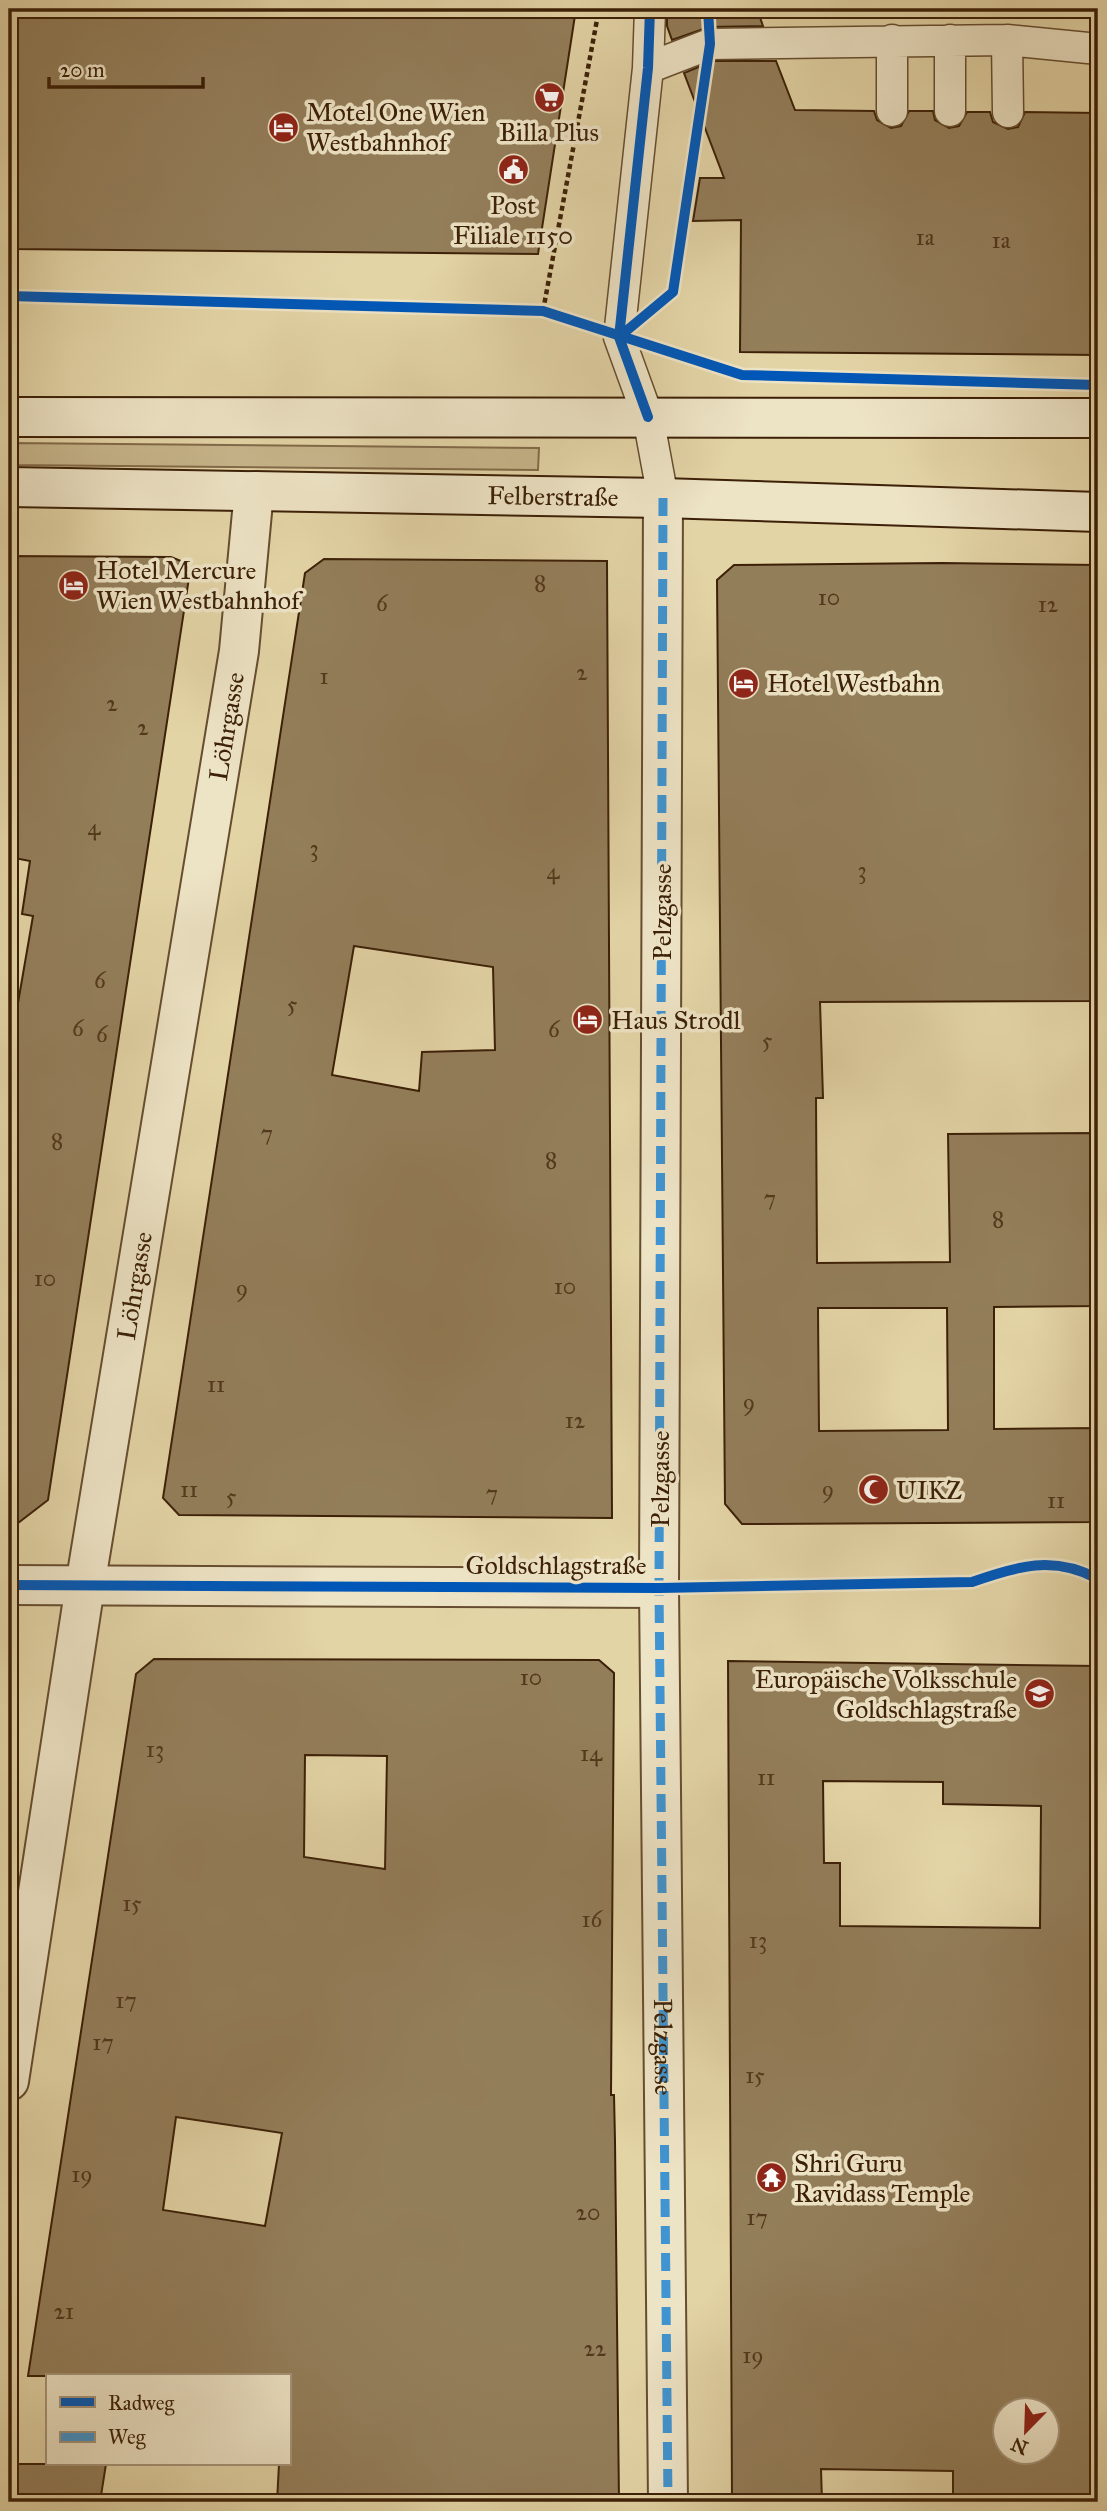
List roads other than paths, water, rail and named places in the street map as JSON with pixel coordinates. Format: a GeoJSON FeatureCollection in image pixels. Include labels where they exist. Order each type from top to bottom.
{"type":"FeatureCollection","features":[{"type":"Feature","properties":{"kind":"street"},"geometry":{"type":"LineString","coordinates":[[9,397],[48,416]]}},
{"type":"Feature","properties":{"kind":"street"},"geometry":{"type":"LineString","coordinates":[[9,417],[1098,418]]}},
{"type":"Feature","properties":{"kind":"street","name":"Felberstraße"},"geometry":{"type":"LineString","coordinates":[[9,487],[663,498],[1098,512]]}},
{"type":"Feature","properties":{"kind":"street","name":"Löhrgasse"},"geometry":{"type":"LineString","coordinates":[[9,2081],[85,1586],[239,651],[254,491]]}},
{"type":"Feature","properties":{"kind":"street","name":"Pelzgasse"},"geometry":{"type":"LineString","coordinates":[[663,498],[659,1588],[668,2502]]}},
{"type":"Feature","properties":{"kind":"street","name":"Goldschlagstraße"},"geometry":{"type":"LineString","coordinates":[[9,1585],[659,1588]]}},
{"type":"Feature","properties":{"kind":"lane"},"geometry":{"type":"LineString","coordinates":[[650,9],[648,68],[619,337],[648,417],[663,498]]}},
{"type":"Feature","properties":{"kind":"lane"},"geometry":{"type":"LineString","coordinates":[[892,40],[892,111]]}},
{"type":"Feature","properties":{"kind":"lane"},"geometry":{"type":"LineString","coordinates":[[950,40],[950,111]]}},
{"type":"Feature","properties":{"kind":"lane"},"geometry":{"type":"LineString","coordinates":[[648,68],[710,44],[1007,40],[1098,49]]}},
{"type":"Feature","properties":{"kind":"lane"},"geometry":{"type":"LineString","coordinates":[[1007,40],[1008,112]]}},
{"type":"Feature","properties":{"kind":"place","name":"Billa Plus"},"geometry":{"type":"Point","coordinates":[549,97]}},
{"type":"Feature","properties":{"kind":"place","name":"Motel One Wien Westbahnhof"},"geometry":{"type":"Point","coordinates":[283,127]}},
{"type":"Feature","properties":{"kind":"place","name":"Post Filiale 1150"},"geometry":{"type":"Point","coordinates":[513,170]}},
{"type":"Feature","properties":{"kind":"place","name":"Hotel Mercure Wien Westbahnhof"},"geometry":{"type":"Point","coordinates":[73,585]}},
{"type":"Feature","properties":{"kind":"place","name":"Hotel Westbahn"},"geometry":{"type":"Point","coordinates":[744,683]}},
{"type":"Feature","properties":{"kind":"place","name":"Haus Strodl"},"geometry":{"type":"Point","coordinates":[588,1020]}},
{"type":"Feature","properties":{"kind":"place","name":"UIKZ"},"geometry":{"type":"Point","coordinates":[873,1490]}},
{"type":"Feature","properties":{"kind":"place","name":"Europäische Volksschule Goldschlagstraße"},"geometry":{"type":"Point","coordinates":[1040,1694]}},
{"type":"Feature","properties":{"kind":"place","name":"Shri Guru Ravidass Temple"},"geometry":{"type":"Point","coordinates":[771,2178]}}]}
